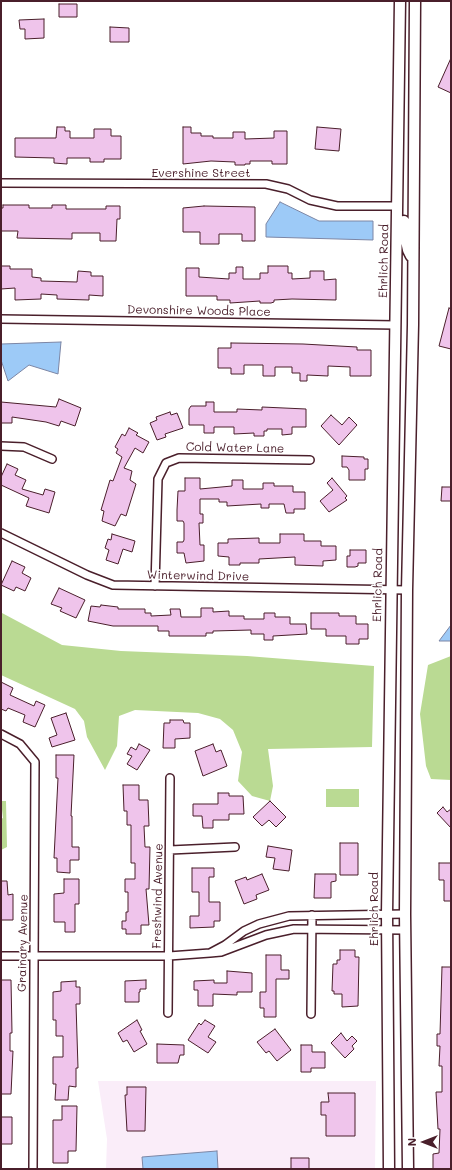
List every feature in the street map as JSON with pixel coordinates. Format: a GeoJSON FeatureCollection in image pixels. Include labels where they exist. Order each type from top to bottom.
{"type":"FeatureCollection","features":[{"type":"Feature","properties":{"kind":"main road","name":"Ehrlich Road"},"geometry":{"type":"LineString","coordinates":[[389,1169],[387,914],[400,1]]}},
{"type":"Feature","properties":{"kind":"main road"},"geometry":{"type":"LineString","coordinates":[[408,1169],[405,914],[407,590],[414,259],[415,1]]}},
{"type":"Feature","properties":{"kind":"main road"},"geometry":{"type":"LineString","coordinates":[[398,152],[404,159],[404,232],[408,250],[414,259]]}},
{"type":"Feature","properties":{"kind":"street","name":"Evershine Street"},"geometry":{"type":"LineString","coordinates":[[1,183],[266,184],[288,189],[310,200],[337,206],[398,206]]}},
{"type":"Feature","properties":{"kind":"street","name":"Devonshire Woods Place"},"geometry":{"type":"LineString","coordinates":[[1,320],[396,324]]}},
{"type":"Feature","properties":{"kind":"street"},"geometry":{"type":"LineString","coordinates":[[1,446],[24,447],[52,459]]}},
{"type":"Feature","properties":{"kind":"street","name":"Cold Water Lane"},"geometry":{"type":"LineString","coordinates":[[155,586],[158,479],[166,463],[179,458],[310,460]]}},
{"type":"Feature","properties":{"kind":"street","name":"Winterwind Drive"},"geometry":{"type":"LineString","coordinates":[[1,533],[87,575],[113,585],[391,591],[407,590]]}},
{"type":"Feature","properties":{"kind":"street","name":"Grainary Avenue"},"geometry":{"type":"LineString","coordinates":[[1,734],[20,744],[35,762],[32,1169]]}},
{"type":"Feature","properties":{"kind":"street","name":"Freshwind Avenue"},"geometry":{"type":"LineString","coordinates":[[168,1014],[170,778]]}},
{"type":"Feature","properties":{"kind":"street"},"geometry":{"type":"LineString","coordinates":[[170,850],[235,846]]}},
{"type":"Feature","properties":{"kind":"street"},"geometry":{"type":"LineString","coordinates":[[210,952],[225,945],[244,931],[259,924],[288,916],[405,914]]}},
{"type":"Feature","properties":{"kind":"street"},"geometry":{"type":"LineString","coordinates":[[311,1014],[312,915]]}},
{"type":"Feature","properties":{"kind":"street"},"geometry":{"type":"LineString","coordinates":[[1,956],[168,956],[221,952],[280,931],[312,929],[405,930]]}},
{"type":"Feature","properties":{"kind":"shaded area"},"geometry":{"type":"Polygon","coordinates":[[[98,1081],[376,1081],[375,1169],[218,1169],[217,1151],[142,1157],[143,1169],[106,1169],[107,1139],[98,1081]]]}},
{"type":"Feature","properties":{"kind":"green space"},"geometry":{"type":"Polygon","coordinates":[[[1,592],[2,613],[62,645],[121,651],[247,656],[374,666],[372,747],[268,749],[273,786],[270,801],[252,796],[238,781],[242,752],[233,730],[220,719],[198,713],[135,710],[119,716],[117,746],[105,770],[87,737],[84,721],[75,709],[1,675],[1,592]]]}},
{"type":"Feature","properties":{"kind":"green space"},"geometry":{"type":"Polygon","coordinates":[[[451,656],[451,780],[431,779],[426,766],[420,714],[428,665],[451,656]]]}},
{"type":"Feature","properties":{"kind":"green space"},"geometry":{"type":"Polygon","coordinates":[[[326,789],[359,789],[359,807],[326,807],[326,789]]]}},
{"type":"Feature","properties":{"kind":"green space"},"geometry":{"type":"Polygon","coordinates":[[[1,801],[6,801],[7,847],[1,850],[1,819],[3,818],[1,801]]]}},
{"type":"Feature","properties":{"kind":"water"},"geometry":{"type":"Polygon","coordinates":[[[280,202],[319,221],[373,221],[373,240],[266,237],[266,224],[280,202]]]}},
{"type":"Feature","properties":{"kind":"water"},"geometry":{"type":"Polygon","coordinates":[[[61,342],[58,374],[29,365],[8,381],[1,360],[1,344],[61,342]]]}},
{"type":"Feature","properties":{"kind":"water"},"geometry":{"type":"Polygon","coordinates":[[[451,625],[451,641],[439,641],[451,625]]]}},
{"type":"Feature","properties":{"kind":"water"},"geometry":{"type":"Polygon","coordinates":[[[217,1151],[218,1169],[143,1169],[142,1157],[217,1151]]]}},
{"type":"Feature","properties":{"kind":"building"},"geometry":{"type":"Polygon","coordinates":[[[59,4],[77,4],[77,17],[59,17],[59,4]]]}},
{"type":"Feature","properties":{"kind":"building"},"geometry":{"type":"Polygon","coordinates":[[[44,19],[44,38],[25,39],[25,29],[20,29],[19,20],[44,19]]]}},
{"type":"Feature","properties":{"kind":"building"},"geometry":{"type":"Polygon","coordinates":[[[110,27],[129,28],[129,42],[110,42],[110,27]]]}},
{"type":"Feature","properties":{"kind":"building"},"geometry":{"type":"Polygon","coordinates":[[[451,58],[451,93],[438,87],[451,58]]]}},
{"type":"Feature","properties":{"kind":"building"},"geometry":{"type":"Polygon","coordinates":[[[57,127],[65,127],[65,131],[70,131],[70,138],[94,138],[94,129],[111,129],[111,136],[121,136],[121,159],[104,159],[104,162],[90,162],[90,158],[67,158],[67,164],[54,163],[54,158],[15,157],[15,138],[56,138],[57,127]]]}},
{"type":"Feature","properties":{"kind":"building"},"geometry":{"type":"Polygon","coordinates":[[[183,127],[191,127],[191,133],[201,133],[201,136],[213,136],[213,138],[233,138],[233,132],[245,132],[245,139],[274,138],[274,131],[287,131],[287,164],[272,164],[272,161],[250,161],[250,164],[235,165],[235,162],[211,161],[183,164],[183,127]]]}},
{"type":"Feature","properties":{"kind":"building"},"geometry":{"type":"Polygon","coordinates":[[[317,127],[341,129],[339,151],[315,149],[317,127]]]}},
{"type":"Feature","properties":{"kind":"building"},"geometry":{"type":"Polygon","coordinates":[[[3,205],[29,205],[29,208],[52,208],[52,205],[66,205],[66,209],[106,209],[106,206],[120,206],[120,219],[117,219],[116,241],[100,241],[100,233],[72,233],[72,239],[17,238],[18,231],[1,231],[1,208],[3,208],[3,205]]]}},
{"type":"Feature","properties":{"kind":"building"},"geometry":{"type":"Polygon","coordinates":[[[204,206],[255,207],[255,241],[242,241],[242,234],[219,234],[219,244],[200,244],[200,232],[183,232],[183,208],[204,206]]]}},
{"type":"Feature","properties":{"kind":"building"},"geometry":{"type":"Polygon","coordinates":[[[1,266],[10,266],[10,269],[32,269],[32,277],[41,278],[41,281],[77,282],[78,271],[91,272],[91,276],[103,276],[103,296],[89,295],[89,300],[57,299],[57,295],[41,294],[41,299],[15,300],[15,288],[1,289],[1,266]]]}},
{"type":"Feature","properties":{"kind":"building"},"geometry":{"type":"Polygon","coordinates":[[[268,266],[288,266],[288,273],[292,273],[292,279],[310,278],[310,271],[324,271],[324,280],[336,279],[336,300],[292,299],[274,300],[274,302],[271,303],[260,303],[260,301],[230,303],[230,300],[217,300],[217,296],[186,296],[186,268],[199,268],[199,277],[229,279],[229,273],[236,273],[236,267],[243,267],[243,279],[260,279],[260,273],[268,273],[268,266]]]}},
{"type":"Feature","properties":{"kind":"building"},"geometry":{"type":"Polygon","coordinates":[[[449,308],[451,309],[451,349],[439,346],[449,308]]]}},
{"type":"Feature","properties":{"kind":"building"},"geometry":{"type":"Polygon","coordinates":[[[231,343],[303,344],[357,347],[357,350],[371,350],[371,376],[350,376],[350,367],[328,366],[328,376],[307,375],[307,381],[300,381],[300,373],[292,373],[292,367],[275,367],[275,376],[263,376],[263,365],[244,365],[244,374],[231,374],[231,368],[218,368],[218,348],[231,348],[231,343]]]}},
{"type":"Feature","properties":{"kind":"building"},"geometry":{"type":"Polygon","coordinates":[[[59,399],[81,408],[75,426],[61,421],[59,426],[46,422],[12,417],[12,423],[1,423],[1,402],[56,407],[59,399]]]}},
{"type":"Feature","properties":{"kind":"building"},"geometry":{"type":"Polygon","coordinates":[[[206,402],[214,402],[214,412],[237,412],[237,409],[262,410],[262,407],[306,409],[306,427],[292,427],[292,434],[282,435],[282,429],[267,429],[267,431],[264,431],[264,436],[254,436],[254,433],[234,434],[234,427],[214,427],[214,433],[204,433],[204,425],[189,425],[189,409],[191,406],[206,406],[206,402]]]}},
{"type":"Feature","properties":{"kind":"building"},"geometry":{"type":"Polygon","coordinates":[[[170,412],[171,415],[177,413],[183,428],[165,434],[166,437],[157,440],[150,423],[157,420],[156,417],[170,412]]]}},
{"type":"Feature","properties":{"kind":"building"},"geometry":{"type":"Polygon","coordinates":[[[331,415],[342,425],[349,417],[357,425],[339,445],[321,426],[331,415]]]}},
{"type":"Feature","properties":{"kind":"building"},"geometry":{"type":"Polygon","coordinates":[[[129,428],[138,433],[136,435],[149,442],[143,453],[135,448],[124,468],[132,471],[130,480],[136,484],[126,516],[121,514],[115,526],[102,521],[104,511],[101,510],[110,480],[113,481],[122,457],[116,453],[118,449],[115,447],[122,434],[125,436],[129,428]]]}},
{"type":"Feature","properties":{"kind":"building"},"geometry":{"type":"Polygon","coordinates":[[[342,456],[364,457],[364,459],[368,459],[368,469],[365,469],[365,480],[349,480],[349,470],[347,467],[342,467],[342,456]]]}},
{"type":"Feature","properties":{"kind":"building"},"geometry":{"type":"Polygon","coordinates":[[[7,464],[18,469],[15,475],[26,480],[22,489],[43,495],[45,489],[55,492],[49,513],[26,506],[29,498],[1,485],[1,477],[7,464]]]}},
{"type":"Feature","properties":{"kind":"building"},"geometry":{"type":"Polygon","coordinates":[[[185,478],[200,478],[200,489],[232,486],[232,480],[243,480],[243,489],[263,489],[263,483],[274,483],[274,486],[293,486],[293,492],[305,492],[305,509],[294,509],[294,513],[286,513],[284,504],[269,504],[269,508],[261,508],[261,504],[227,506],[227,502],[219,502],[219,499],[200,499],[200,514],[203,514],[203,523],[199,523],[200,545],[204,545],[204,561],[186,563],[184,553],[177,553],[177,542],[183,542],[184,540],[184,523],[183,521],[177,521],[178,491],[185,491],[185,478]]]}},
{"type":"Feature","properties":{"kind":"building"},"geometry":{"type":"Polygon","coordinates":[[[332,478],[347,496],[345,498],[347,500],[329,512],[320,501],[333,490],[327,483],[332,478]]]}},
{"type":"Feature","properties":{"kind":"building"},"geometry":{"type":"Polygon","coordinates":[[[442,487],[451,487],[451,501],[441,501],[442,487]]]}},
{"type":"Feature","properties":{"kind":"building"},"geometry":{"type":"Polygon","coordinates":[[[112,534],[135,541],[132,552],[123,549],[118,564],[106,560],[109,550],[105,548],[108,539],[111,540],[112,534]]]}},
{"type":"Feature","properties":{"kind":"building"},"geometry":{"type":"Polygon","coordinates":[[[280,534],[304,534],[304,541],[321,541],[321,546],[336,546],[336,560],[323,561],[323,566],[295,565],[295,557],[259,559],[259,563],[240,563],[240,565],[229,565],[229,557],[218,556],[218,543],[228,543],[228,539],[259,538],[259,543],[280,543],[280,534]]]}},
{"type":"Feature","properties":{"kind":"building"},"geometry":{"type":"Polygon","coordinates":[[[350,550],[366,550],[366,563],[358,563],[358,566],[355,567],[347,567],[347,556],[350,556],[350,550]]]}},
{"type":"Feature","properties":{"kind":"building"},"geometry":{"type":"Polygon","coordinates":[[[12,561],[25,567],[22,573],[31,578],[25,591],[16,587],[14,591],[1,585],[12,561]]]}},
{"type":"Feature","properties":{"kind":"building"},"geometry":{"type":"Polygon","coordinates":[[[59,588],[85,600],[76,618],[60,611],[62,608],[51,604],[59,588]]]}},
{"type":"Feature","properties":{"kind":"building"},"geometry":{"type":"Polygon","coordinates":[[[101,605],[118,607],[118,609],[145,609],[145,613],[151,613],[151,616],[171,615],[170,609],[180,609],[181,617],[201,617],[201,608],[213,608],[213,612],[229,611],[229,616],[244,616],[244,619],[264,619],[264,613],[275,613],[275,617],[290,617],[290,624],[306,624],[307,634],[273,636],[273,640],[264,640],[264,634],[251,634],[251,630],[213,631],[213,633],[206,633],[206,636],[169,636],[169,631],[158,631],[158,626],[113,626],[88,621],[91,606],[100,607],[101,605]]]}},
{"type":"Feature","properties":{"kind":"building"},"geometry":{"type":"Polygon","coordinates":[[[311,613],[339,613],[339,616],[356,616],[356,624],[368,624],[368,639],[359,639],[359,644],[346,644],[346,636],[326,636],[326,629],[311,629],[311,613]]]}},
{"type":"Feature","properties":{"kind":"building"},"geometry":{"type":"Polygon","coordinates":[[[1,682],[13,688],[10,695],[34,706],[36,701],[45,705],[35,727],[23,722],[25,715],[8,708],[6,711],[1,709],[1,682]]]}},
{"type":"Feature","properties":{"kind":"building"},"geometry":{"type":"Polygon","coordinates":[[[66,713],[75,740],[52,747],[49,738],[57,735],[51,718],[66,713]]]}},
{"type":"Feature","properties":{"kind":"building"},"geometry":{"type":"Polygon","coordinates":[[[170,720],[183,720],[184,723],[190,723],[190,738],[175,739],[175,748],[163,748],[164,723],[170,723],[170,720]]]}},
{"type":"Feature","properties":{"kind":"building"},"geometry":{"type":"Polygon","coordinates":[[[139,744],[150,750],[137,770],[127,764],[132,756],[127,754],[131,747],[136,750],[139,744]]]}},
{"type":"Feature","properties":{"kind":"building"},"geometry":{"type":"Polygon","coordinates":[[[213,744],[216,752],[221,750],[227,766],[203,776],[195,751],[213,744]]]}},
{"type":"Feature","properties":{"kind":"building"},"geometry":{"type":"Polygon","coordinates":[[[56,755],[74,755],[71,816],[72,847],[79,847],[79,860],[70,860],[70,873],[57,872],[57,858],[54,858],[58,778],[56,778],[56,755]]]}},
{"type":"Feature","properties":{"kind":"building"},"geometry":{"type":"Polygon","coordinates":[[[123,785],[139,785],[139,800],[148,800],[149,826],[144,826],[145,847],[150,847],[149,889],[146,889],[149,925],[141,925],[141,934],[126,934],[126,929],[122,929],[122,921],[126,921],[126,912],[128,912],[128,892],[125,892],[125,879],[135,879],[135,863],[131,863],[131,825],[127,825],[127,811],[124,811],[123,785]]]}},
{"type":"Feature","properties":{"kind":"building"},"geometry":{"type":"Polygon","coordinates":[[[218,793],[229,793],[229,796],[243,796],[244,814],[229,814],[229,820],[213,820],[213,828],[203,828],[202,816],[193,816],[193,804],[218,804],[218,793]]]}},
{"type":"Feature","properties":{"kind":"building"},"geometry":{"type":"Polygon","coordinates":[[[270,801],[286,817],[276,827],[269,820],[262,826],[253,817],[270,801]]]}},
{"type":"Feature","properties":{"kind":"building"},"geometry":{"type":"Polygon","coordinates":[[[443,807],[447,812],[451,809],[451,828],[437,813],[443,807]]]}},
{"type":"Feature","properties":{"kind":"building"},"geometry":{"type":"Polygon","coordinates":[[[340,843],[358,843],[358,875],[340,875],[340,843]]]}},
{"type":"Feature","properties":{"kind":"building"},"geometry":{"type":"Polygon","coordinates":[[[268,846],[292,850],[289,871],[273,869],[275,858],[266,857],[268,846]]]}},
{"type":"Feature","properties":{"kind":"building"},"geometry":{"type":"Polygon","coordinates":[[[439,863],[451,863],[451,901],[444,901],[444,880],[439,880],[439,863]]]}},
{"type":"Feature","properties":{"kind":"building"},"geometry":{"type":"Polygon","coordinates":[[[192,868],[214,868],[214,877],[209,877],[209,902],[220,902],[220,921],[214,921],[214,927],[190,928],[190,916],[199,916],[199,892],[192,892],[192,868]]]}},
{"type":"Feature","properties":{"kind":"building"},"geometry":{"type":"Polygon","coordinates":[[[262,874],[269,890],[256,895],[257,899],[244,904],[235,881],[246,877],[247,880],[262,874]]]}},
{"type":"Feature","properties":{"kind":"building"},"geometry":{"type":"Polygon","coordinates":[[[315,874],[336,874],[336,881],[331,882],[331,898],[314,898],[315,874]]]}},
{"type":"Feature","properties":{"kind":"building"},"geometry":{"type":"Polygon","coordinates":[[[64,879],[79,879],[79,904],[75,904],[75,932],[65,932],[65,922],[54,922],[54,894],[64,893],[64,879]]]}},
{"type":"Feature","properties":{"kind":"building"},"geometry":{"type":"Polygon","coordinates":[[[1,881],[7,881],[8,895],[13,894],[13,920],[1,920],[1,881]]]}},
{"type":"Feature","properties":{"kind":"building"},"geometry":{"type":"Polygon","coordinates":[[[340,950],[355,950],[355,957],[359,957],[358,1006],[342,1007],[342,994],[334,994],[334,991],[332,991],[333,964],[337,964],[337,960],[340,960],[340,950]]]}},
{"type":"Feature","properties":{"kind":"building"},"geometry":{"type":"Polygon","coordinates":[[[266,955],[281,955],[281,970],[289,970],[289,979],[276,979],[276,1017],[264,1017],[264,1008],[260,1008],[260,992],[266,992],[266,955]]]}},
{"type":"Feature","properties":{"kind":"building"},"geometry":{"type":"Polygon","coordinates":[[[442,967],[451,967],[451,1169],[433,1169],[433,1154],[439,1153],[440,1129],[438,1129],[436,1092],[442,1092],[442,1066],[439,1066],[440,1046],[437,1046],[437,1034],[440,1034],[442,967]]]}},
{"type":"Feature","properties":{"kind":"building"},"geometry":{"type":"Polygon","coordinates":[[[227,971],[252,973],[252,992],[237,992],[237,995],[213,994],[213,1006],[198,1006],[198,990],[194,990],[194,981],[214,980],[214,983],[227,983],[227,971]]]}},
{"type":"Feature","properties":{"kind":"building"},"geometry":{"type":"Polygon","coordinates":[[[1,980],[11,980],[12,1033],[10,1033],[10,1051],[13,1051],[11,1094],[1,1094],[1,980]]]}},
{"type":"Feature","properties":{"kind":"building"},"geometry":{"type":"Polygon","coordinates":[[[146,980],[146,989],[140,989],[139,992],[139,1002],[125,1002],[125,981],[146,980]]]}},
{"type":"Feature","properties":{"kind":"building"},"geometry":{"type":"Polygon","coordinates":[[[76,981],[76,987],[80,987],[80,1004],[76,1004],[78,1068],[76,1068],[76,1087],[69,1086],[68,1100],[55,1100],[56,1084],[53,1084],[53,1057],[63,1057],[63,1036],[56,1036],[56,1020],[53,1020],[53,992],[61,991],[61,982],[76,981]]]}},
{"type":"Feature","properties":{"kind":"building"},"geometry":{"type":"Polygon","coordinates":[[[137,1020],[142,1030],[140,1031],[147,1044],[134,1052],[127,1040],[123,1042],[118,1033],[137,1020]]]}},
{"type":"Feature","properties":{"kind":"building"},"geometry":{"type":"Polygon","coordinates":[[[205,1020],[215,1026],[208,1037],[216,1042],[208,1053],[188,1040],[199,1023],[201,1025],[205,1020]]]}},
{"type":"Feature","properties":{"kind":"building"},"geometry":{"type":"Polygon","coordinates":[[[275,1029],[291,1050],[277,1061],[269,1051],[266,1053],[257,1042],[275,1029]]]}},
{"type":"Feature","properties":{"kind":"building"},"geometry":{"type":"Polygon","coordinates":[[[341,1033],[347,1041],[352,1036],[357,1041],[352,1046],[354,1049],[345,1058],[331,1043],[341,1033]]]}},
{"type":"Feature","properties":{"kind":"building"},"geometry":{"type":"Polygon","coordinates":[[[157,1044],[184,1045],[184,1055],[180,1055],[178,1063],[157,1063],[157,1044]]]}},
{"type":"Feature","properties":{"kind":"building"},"geometry":{"type":"Polygon","coordinates":[[[301,1045],[312,1045],[312,1052],[325,1052],[325,1068],[311,1068],[311,1072],[301,1072],[301,1045]]]}},
{"type":"Feature","properties":{"kind":"building"},"geometry":{"type":"Polygon","coordinates":[[[127,1087],[146,1087],[145,1131],[127,1131],[125,1095],[127,1095],[127,1087]]]}},
{"type":"Feature","properties":{"kind":"building"},"geometry":{"type":"Polygon","coordinates":[[[328,1093],[355,1093],[355,1136],[326,1136],[326,1115],[321,1115],[321,1102],[329,1102],[328,1093]]]}},
{"type":"Feature","properties":{"kind":"building"},"geometry":{"type":"Polygon","coordinates":[[[62,1106],[77,1106],[76,1151],[68,1151],[68,1163],[53,1163],[53,1120],[62,1120],[62,1106]]]}},
{"type":"Feature","properties":{"kind":"building"},"geometry":{"type":"Polygon","coordinates":[[[1,1117],[12,1117],[12,1144],[1,1144],[1,1117]]]}},
{"type":"Feature","properties":{"kind":"building"},"geometry":{"type":"Polygon","coordinates":[[[291,1158],[309,1158],[309,1169],[291,1169],[291,1158]]]}}]}
